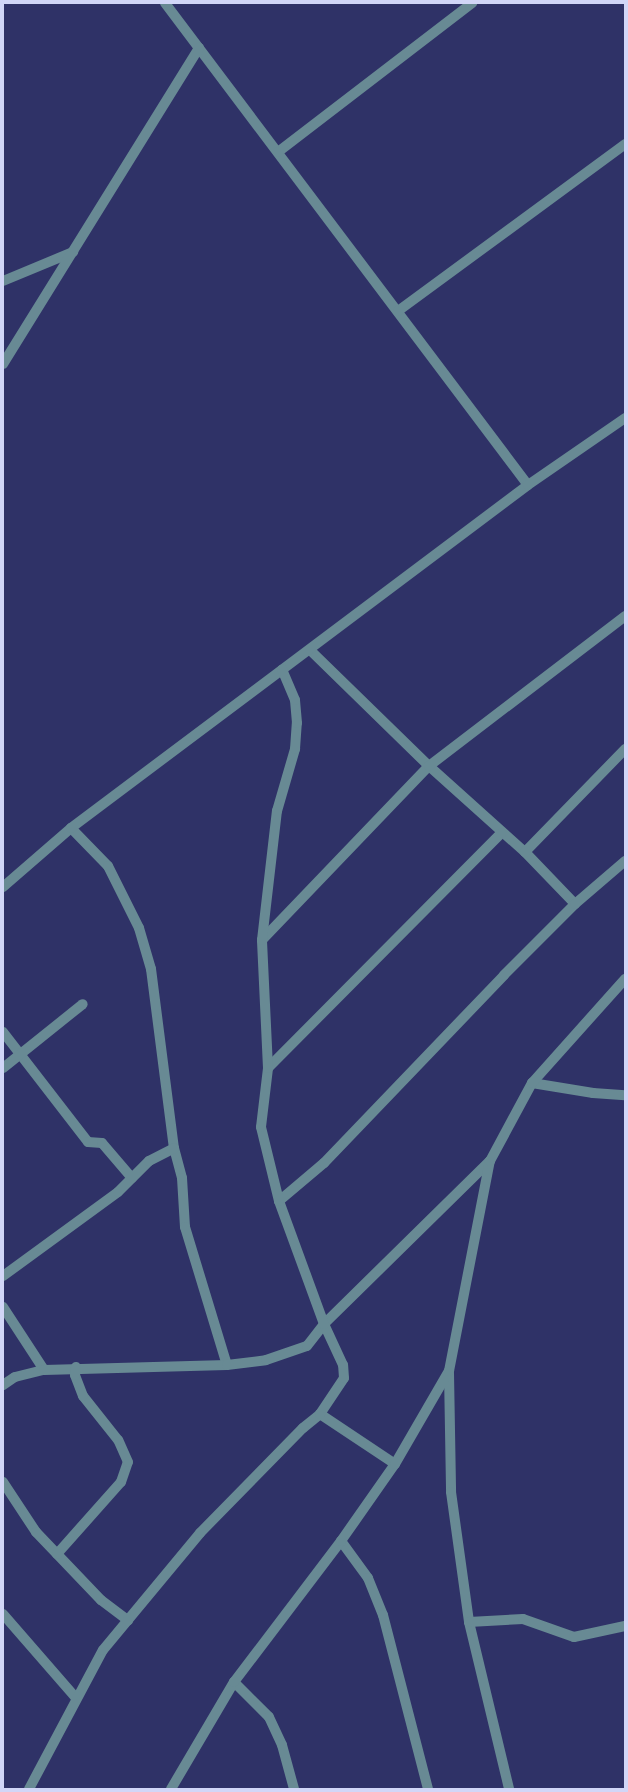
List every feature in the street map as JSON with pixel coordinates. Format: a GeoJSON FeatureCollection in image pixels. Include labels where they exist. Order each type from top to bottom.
{"type":"FeatureCollection","features":[{"type":"Feature","properties":{"kind":"street"},"geometry":{"type":"LineString","coordinates":[[165,3],[528,484]]}},
{"type":"Feature","properties":{"kind":"street"},"geometry":{"type":"LineString","coordinates":[[278,152],[472,3]]}},
{"type":"Feature","properties":{"kind":"street"},"geometry":{"type":"LineString","coordinates":[[3,364],[199,48]]}},
{"type":"Feature","properties":{"kind":"street"},"geometry":{"type":"LineString","coordinates":[[398,311],[625,144]]}},
{"type":"Feature","properties":{"kind":"street"},"geometry":{"type":"LineString","coordinates":[[3,281],[73,252]]}},
{"type":"Feature","properties":{"kind":"street"},"geometry":{"type":"LineString","coordinates":[[3,887],[71,828],[310,650],[528,484],[625,418]]}},
{"type":"Feature","properties":{"kind":"street"},"geometry":{"type":"LineString","coordinates":[[262,940],[429,766],[625,616]]}},
{"type":"Feature","properties":{"kind":"street"},"geometry":{"type":"LineString","coordinates":[[310,650],[501,834],[525,852],[575,904]]}},
{"type":"Feature","properties":{"kind":"street"},"geometry":{"type":"LineString","coordinates":[[29,1789],[76,1698],[103,1650],[200,1533],[298,1433],[320,1414],[344,1378],[343,1365],[324,1324],[279,1201],[261,1127],[268,1068],[262,940],[277,811],[295,749],[297,723],[295,700],[282,670]]}},
{"type":"Feature","properties":{"kind":"street"},"geometry":{"type":"LineString","coordinates":[[525,852],[625,749]]}},
{"type":"Feature","properties":{"kind":"street"},"geometry":{"type":"LineString","coordinates":[[71,828],[108,866],[139,928],[151,968],[174,1148],[182,1178],[185,1227],[227,1365]]}},
{"type":"Feature","properties":{"kind":"street"},"geometry":{"type":"LineString","coordinates":[[268,1068],[501,834]]}},
{"type":"Feature","properties":{"kind":"street"},"geometry":{"type":"LineString","coordinates":[[279,1201],[324,1163],[575,904],[625,861]]}},
{"type":"Feature","properties":{"kind":"street"},"geometry":{"type":"LineString","coordinates":[[3,1385],[15,1377],[44,1370],[227,1365],[286,1355],[307,1346],[324,1324],[490,1161],[532,1083],[624,984]]}},
{"type":"Feature","properties":{"kind":"street"},"geometry":{"type":"LineString","coordinates":[[3,1068],[21,1051],[83,1004]]}},
{"type":"Feature","properties":{"kind":"street"},"geometry":{"type":"LineString","coordinates":[[3,1032],[21,1051],[88,1142],[102,1143],[132,1178]]}},
{"type":"Feature","properties":{"kind":"street"},"geometry":{"type":"LineString","coordinates":[[532,1083],[593,1093],[625,1095]]}},
{"type":"Feature","properties":{"kind":"street"},"geometry":{"type":"LineString","coordinates":[[3,1276],[118,1192],[149,1161],[174,1148]]}},
{"type":"Feature","properties":{"kind":"street"},"geometry":{"type":"LineString","coordinates":[[490,1161],[449,1371],[451,1492],[469,1622],[509,1789]]}},
{"type":"Feature","properties":{"kind":"street"},"geometry":{"type":"LineString","coordinates":[[3,1307],[44,1370]]}},
{"type":"Feature","properties":{"kind":"street"},"geometry":{"type":"LineString","coordinates":[[57,1554],[121,1482],[128,1462],[118,1440],[83,1396],[75,1375],[76,1368]]}},
{"type":"Feature","properties":{"kind":"street"},"geometry":{"type":"LineString","coordinates":[[172,1789],[234,1682],[341,1541],[395,1464],[449,1371]]}},
{"type":"Feature","properties":{"kind":"street"},"geometry":{"type":"LineString","coordinates":[[320,1414],[395,1464]]}},
{"type":"Feature","properties":{"kind":"street"},"geometry":{"type":"LineString","coordinates":[[3,1482],[36,1532],[101,1600],[128,1620]]}},
{"type":"Feature","properties":{"kind":"street"},"geometry":{"type":"LineString","coordinates":[[341,1541],[368,1578],[383,1615],[428,1789]]}},
{"type":"Feature","properties":{"kind":"street"},"geometry":{"type":"LineString","coordinates":[[3,1614],[76,1698]]}},
{"type":"Feature","properties":{"kind":"street"},"geometry":{"type":"LineString","coordinates":[[469,1622],[523,1619],[574,1637],[625,1626]]}},
{"type":"Feature","properties":{"kind":"street"},"geometry":{"type":"LineString","coordinates":[[234,1682],[269,1718],[282,1745],[294,1789]]}}]}
